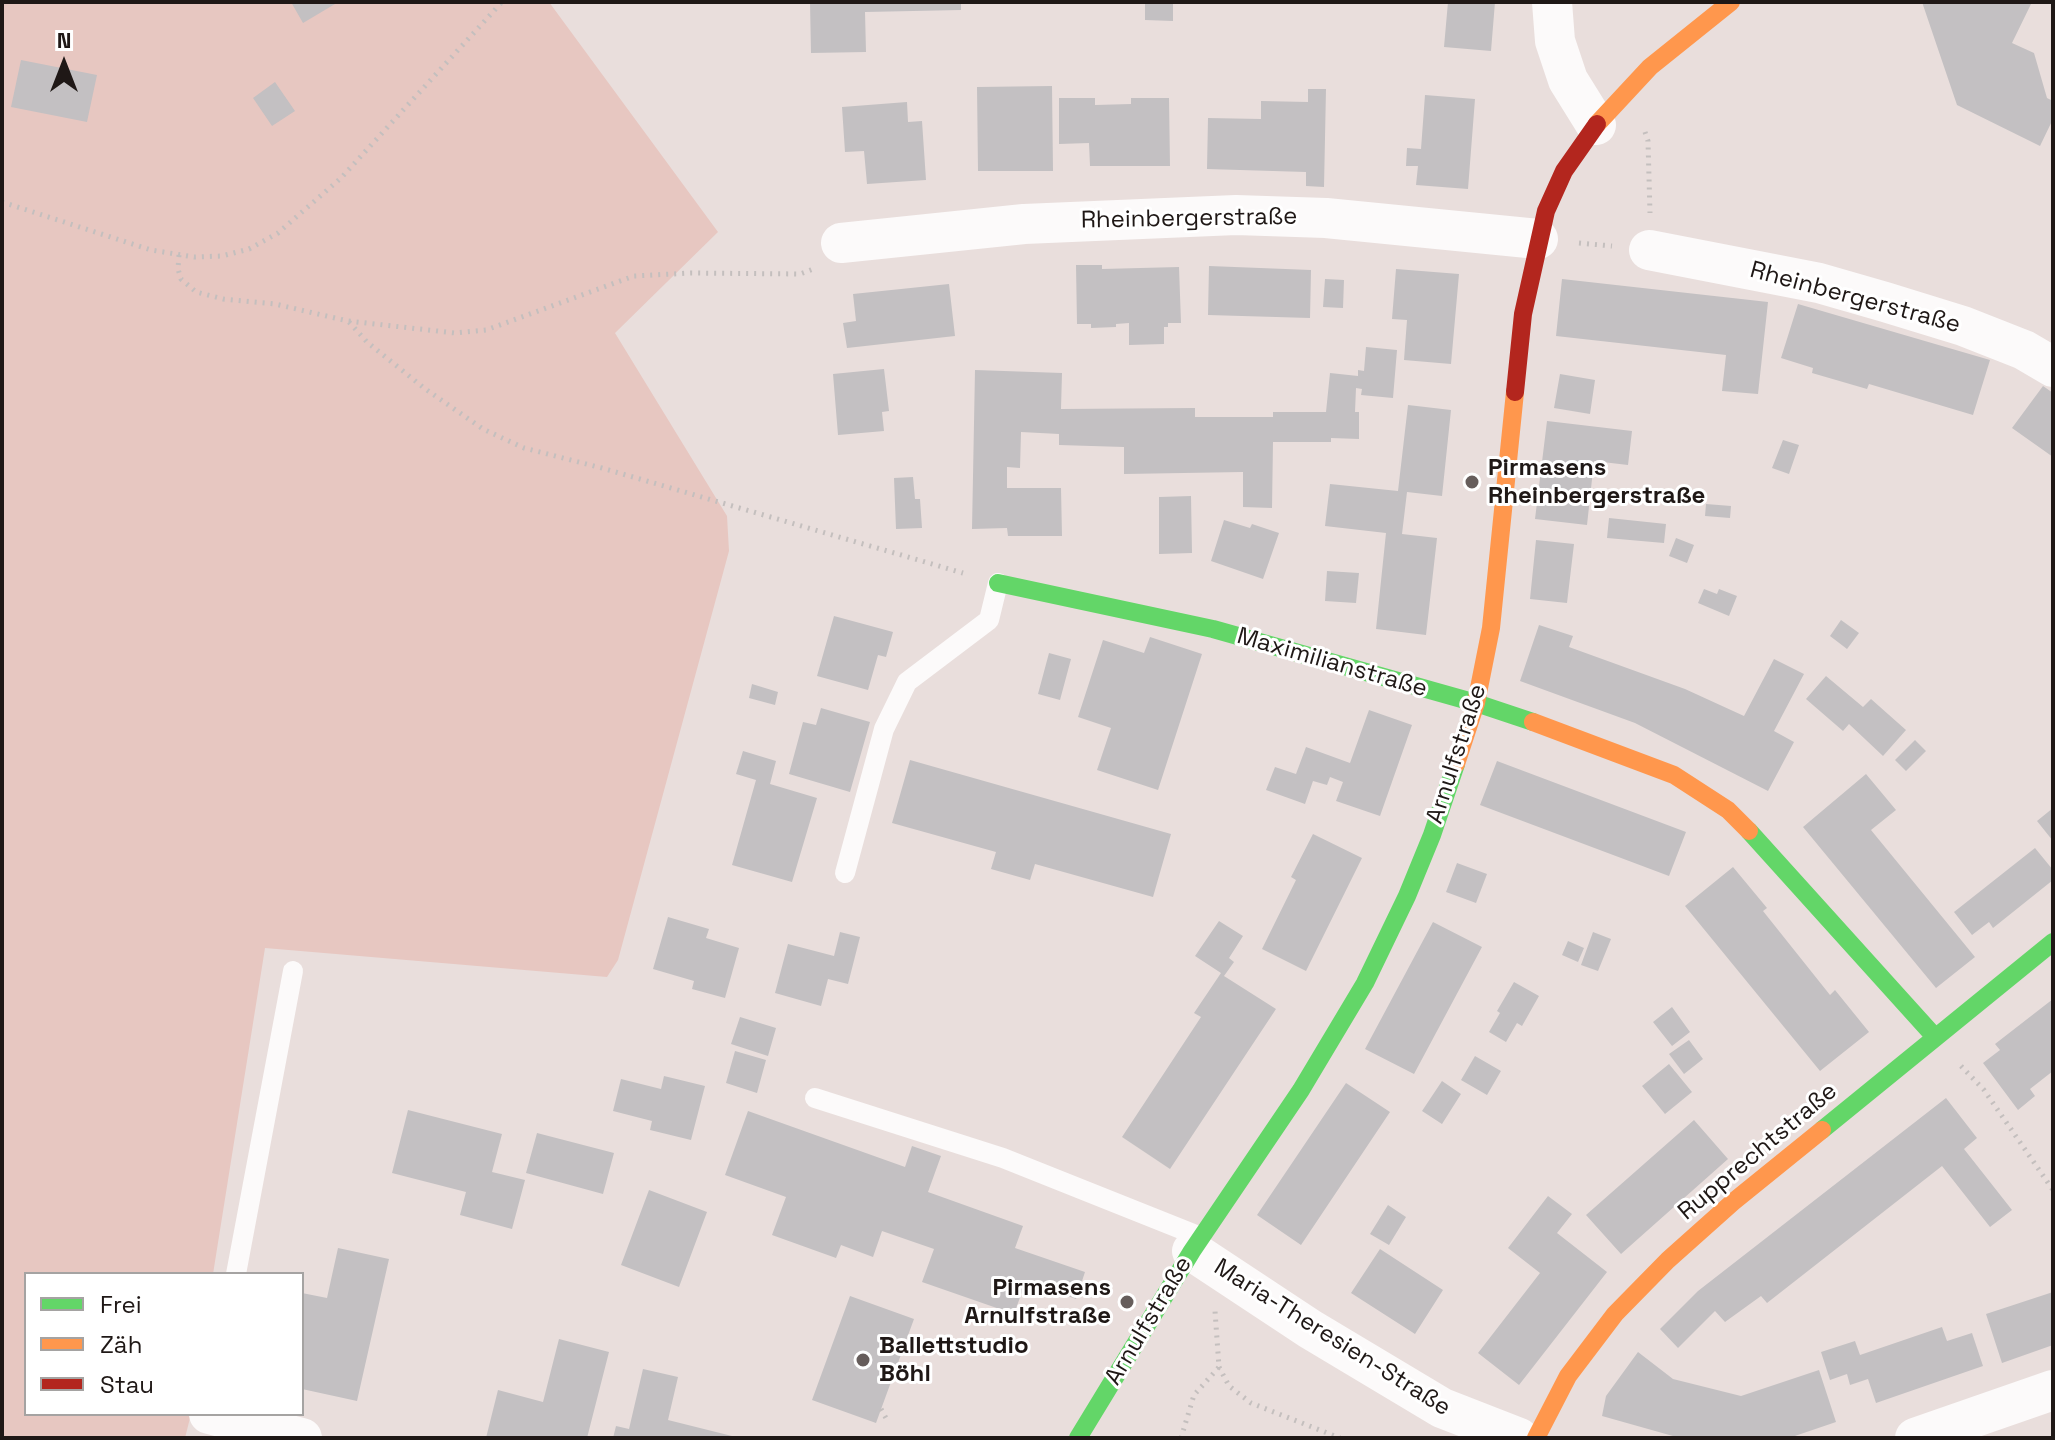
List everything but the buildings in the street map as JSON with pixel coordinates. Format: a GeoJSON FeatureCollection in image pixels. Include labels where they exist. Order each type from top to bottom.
{"type":"FeatureCollection","features":[{"type":"Feature","properties":{"kind":"street"},"geometry":{"type":"LineString","coordinates":[[1552,2],[1555,41],[1568,80],[1596,125]]}},
{"type":"Feature","properties":{"kind":"street","name":"Arnulfstraße"},"geometry":{"type":"LineString","coordinates":[[1078,1438],[1196,1244],[1292,1104],[1365,983],[1432,835],[1476,703],[1491,628],[1523,314],[1546,211],[1564,171],[1596,125],[1650,67],[1731,2]]}},
{"type":"Feature","properties":{"kind":"street","name":"Rheinbergerstraße"},"geometry":{"type":"LineString","coordinates":[[841,243],[1024,224],[1236,215],[1326,218],[1538,239]]}},
{"type":"Feature","properties":{"kind":"street","name":"Rheinbergerstraße"},"geometry":{"type":"LineString","coordinates":[[1649,250],[1819,283],[1885,302],[1963,326],[2024,350],[2053,367]]}},
{"type":"Feature","properties":{"kind":"street","name":"Maximilianstraße"},"geometry":{"type":"LineString","coordinates":[[998,583],[1213,629],[1476,703],[1674,775],[1728,810],[1766,847],[1935,1037]]}},
{"type":"Feature","properties":{"kind":"street","name":"Rupprechtstraße"},"geometry":{"type":"LineString","coordinates":[[1536,1438],[1568,1376],[1587,1349],[1615,1314],[1668,1260],[1733,1202],[2053,942]]}},
{"type":"Feature","properties":{"kind":"street","name":"Maria-Theresien-Straße"},"geometry":{"type":"LineString","coordinates":[[1196,1244],[1310,1329],[1442,1408],[1519,1438]]}},
{"type":"Feature","properties":{"kind":"street"},"geometry":{"type":"LineString","coordinates":[[1915,1438],[2053,1390]]}},
{"type":"Feature","properties":{"kind":"street"},"geometry":{"type":"LineString","coordinates":[[217,1416],[302,1438]]}},
{"type":"Feature","properties":{"kind":"lane"},"geometry":{"type":"LineString","coordinates":[[845,873],[884,729],[907,682],[989,620],[998,583]]}},
{"type":"Feature","properties":{"kind":"lane"},"geometry":{"type":"LineString","coordinates":[[236,1272],[293,971]]}},
{"type":"Feature","properties":{"kind":"lane"},"geometry":{"type":"LineString","coordinates":[[815,1098],[1003,1158],[1196,1244]]}},
{"type":"Feature","properties":{"kind":"path"},"geometry":{"type":"LineString","coordinates":[[2,202],[151,250],[179,255],[222,256],[249,249],[278,233],[341,178],[502,2]]}},
{"type":"Feature","properties":{"kind":"path"},"geometry":{"type":"LineString","coordinates":[[1538,239],[1649,250],[1648,141],[1629,89]]}},
{"type":"Feature","properties":{"kind":"path"},"geometry":{"type":"LineString","coordinates":[[179,255],[181,279],[196,292],[223,299],[275,304],[348,321],[455,333],[486,330],[634,276],[800,274],[827,264],[841,243]]}},
{"type":"Feature","properties":{"kind":"path"},"geometry":{"type":"LineString","coordinates":[[348,321],[367,342],[424,388],[483,429],[524,448],[998,583]]}},
{"type":"Feature","properties":{"kind":"path"},"geometry":{"type":"LineString","coordinates":[[1935,1037],[1984,1090],[2053,1190]]}},
{"type":"Feature","properties":{"kind":"path"},"geometry":{"type":"LineString","coordinates":[[1214,1308],[1219,1367],[1229,1386],[1251,1403],[1340,1438]]}},
{"type":"Feature","properties":{"kind":"path"},"geometry":{"type":"LineString","coordinates":[[1181,1438],[1194,1395],[1219,1367]]}},
{"type":"Feature","properties":{"kind":"path"},"geometry":{"type":"LineString","coordinates":[[881,1409],[887,1420]]}},
{"type":"Feature","properties":{"kind":"shaded area"},"geometry":{"type":"Polygon","coordinates":[[[2,2],[549,2],[718,232],[615,333],[727,516],[729,551],[618,960],[607,977],[265,948],[213,1272],[24,1272],[24,1416],[190,1416],[185,1438],[2,1438],[2,2]]]}},
{"type":"Feature","properties":{"kind":"traffic: fast"},"geometry":{"type":"LineString","coordinates":[[998,583],[1213,629],[1533,722]]}},
{"type":"Feature","properties":{"kind":"traffic: fast"},"geometry":{"type":"LineString","coordinates":[[1078,1438],[1192,1251],[1301,1090],[1365,983],[1407,896],[1456,764]]}},
{"type":"Feature","properties":{"kind":"traffic: fast"},"geometry":{"type":"LineString","coordinates":[[1749,831],[1935,1037]]}},
{"type":"Feature","properties":{"kind":"traffic: fast"},"geometry":{"type":"LineString","coordinates":[[1822,1130],[2053,942]]}},
{"type":"Feature","properties":{"kind":"traffic: slow"},"geometry":{"type":"LineString","coordinates":[[1597,124],[1650,67],[1731,2]]}},
{"type":"Feature","properties":{"kind":"traffic: slow"},"geometry":{"type":"LineString","coordinates":[[1456,764],[1476,703],[1491,628],[1515,392]]}},
{"type":"Feature","properties":{"kind":"traffic: slow"},"geometry":{"type":"LineString","coordinates":[[1533,722],[1674,775],[1728,810],[1749,831]]}},
{"type":"Feature","properties":{"kind":"traffic: slow"},"geometry":{"type":"LineString","coordinates":[[1536,1438],[1568,1376],[1615,1314],[1668,1260],[1733,1202],[1822,1130]]}},
{"type":"Feature","properties":{"kind":"traffic: jam"},"geometry":{"type":"LineString","coordinates":[[1515,392],[1523,314],[1546,211],[1564,171],[1597,124]]}},
{"type":"Feature","properties":{"kind":"place","name":"Pirmasens Rheinbergerstraße"},"geometry":{"type":"Point","coordinates":[1472,482]}},
{"type":"Feature","properties":{"kind":"place","name":"Pirmasens Arnulfstraße"},"geometry":{"type":"Point","coordinates":[1127,1302]}},
{"type":"Feature","properties":{"kind":"place","name":"Ballettstudio Böhl"},"geometry":{"type":"Point","coordinates":[863,1360]}}]}
